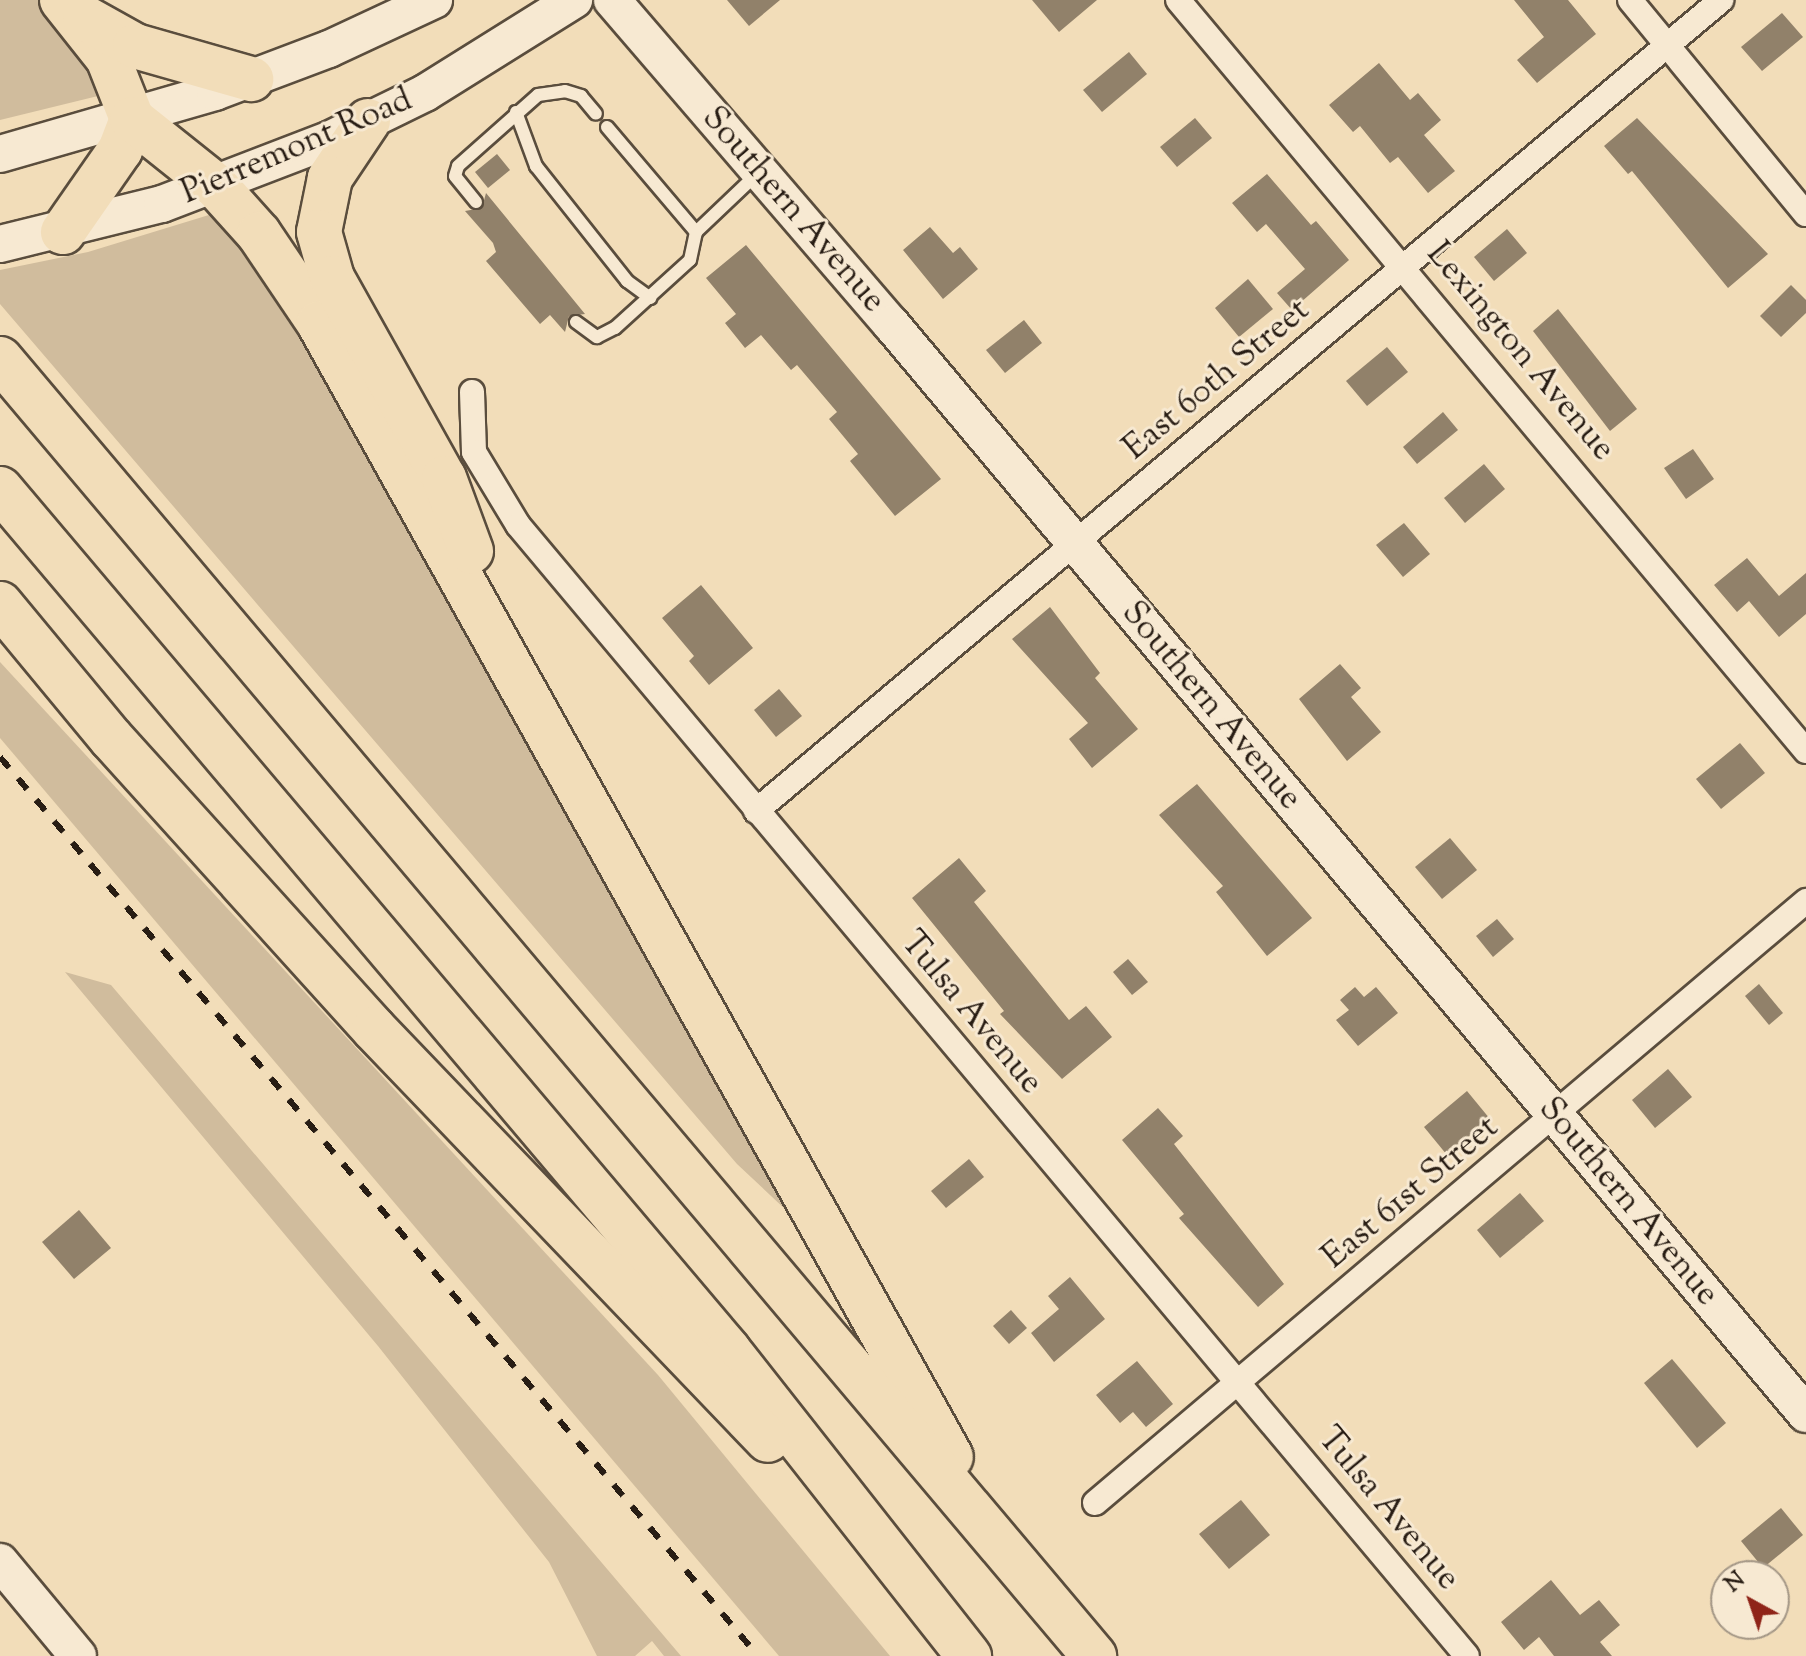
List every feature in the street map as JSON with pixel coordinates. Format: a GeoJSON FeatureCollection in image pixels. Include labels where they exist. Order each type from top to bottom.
{"type":"FeatureCollection","features":[{"type":"Feature","properties":{"kind":"highway"},"geometry":{"type":"LineString","coordinates":[[69,7],[135,46],[251,79]]}},
{"type":"Feature","properties":{"kind":"highway"},"geometry":{"type":"LineString","coordinates":[[69,7],[116,72],[132,119],[216,186],[259,234],[319,323],[1000,1545]]}},
{"type":"Feature","properties":{"kind":"highway"},"geometry":{"type":"LineString","coordinates":[[63,232],[120,150],[132,119]]}},
{"type":"Feature","properties":{"kind":"highway"},"geometry":{"type":"LineString","coordinates":[[368,121],[330,178],[319,232],[332,278],[444,478],[519,685]]}},
{"type":"Feature","properties":{"kind":"highway"},"geometry":{"type":"LineString","coordinates":[[0,359],[1094,1656]]}},
{"type":"Feature","properties":{"kind":"highway"},"geometry":{"type":"LineString","coordinates":[[0,489],[728,1350],[969,1656]]}},
{"type":"Feature","properties":{"kind":"highway"},"geometry":{"type":"LineString","coordinates":[[0,604],[121,749],[374,1029],[927,1606]]}},
{"type":"Feature","properties":{"kind":"street"},"geometry":{"type":"LineString","coordinates":[[0,154],[132,119],[251,79],[434,0]]}},
{"type":"Feature","properties":{"kind":"street","name":"Pierremont Road"},"geometry":{"type":"LineString","coordinates":[[0,244],[63,232],[216,186],[368,121],[516,40],[574,0]]}},
{"type":"Feature","properties":{"kind":"street","name":"Southern Avenue"},"geometry":{"type":"LineString","coordinates":[[612,0],[1076,543],[1806,1414]]}},
{"type":"Feature","properties":{"kind":"street","name":"Lexington Avenue"},"geometry":{"type":"LineString","coordinates":[[1178,0],[1806,751]]}},
{"type":"Feature","properties":{"kind":"street"},"geometry":{"type":"LineString","coordinates":[[1630,0],[1806,214]]}},
{"type":"Feature","properties":{"kind":"street","name":"East 60th Street"},"geometry":{"type":"LineString","coordinates":[[756,811],[1721,0]]}},
{"type":"Feature","properties":{"kind":"street","name":"Tulsa Avenue"},"geometry":{"type":"LineString","coordinates":[[472,392],[474,452],[518,525],[1467,1656]]}},
{"type":"Feature","properties":{"kind":"street","name":"East 61st Street"},"geometry":{"type":"LineString","coordinates":[[1095,1503],[1806,901]]}},
{"type":"Feature","properties":{"kind":"street"},"geometry":{"type":"LineString","coordinates":[[0,1562],[78,1656]]}},
{"type":"Feature","properties":{"kind":"lane"},"geometry":{"type":"LineString","coordinates":[[476,202],[455,176],[458,166],[538,95],[565,91],[581,96],[596,114]]}},
{"type":"Feature","properties":{"kind":"lane"},"geometry":{"type":"LineString","coordinates":[[516,112],[536,166],[627,281],[650,298]]}},
{"type":"Feature","properties":{"kind":"lane"},"geometry":{"type":"LineString","coordinates":[[607,127],[696,232]]}},
{"type":"Feature","properties":{"kind":"lane"},"geometry":{"type":"LineString","coordinates":[[576,322],[597,337],[650,298],[690,260],[696,232],[759,172]]}},
{"type":"Feature","properties":{"kind":"shaded area"},"geometry":{"type":"Polygon","coordinates":[[[0,0],[42,0],[81,49],[102,95],[0,120],[0,0]]]}},
{"type":"Feature","properties":{"kind":"shaded area"},"geometry":{"type":"Polygon","coordinates":[[[222,211],[281,288],[795,1206],[786,1210],[737,1164],[0,304],[0,270],[88,252],[222,211]]]}},
{"type":"Feature","properties":{"kind":"shaded area"},"geometry":{"type":"Polygon","coordinates":[[[0,662],[658,1375],[890,1656],[779,1656],[0,738],[0,662]]]}},
{"type":"Feature","properties":{"kind":"shaded area"},"geometry":{"type":"Polygon","coordinates":[[[65,972],[111,985],[681,1656],[664,1656],[652,1641],[635,1656],[597,1656],[549,1562],[378,1346],[65,972]]]}},
{"type":"Feature","properties":{"kind":"building"},"geometry":{"type":"Polygon","coordinates":[[[727,0],[780,0],[749,26],[727,0]]]}},
{"type":"Feature","properties":{"kind":"building"},"geometry":{"type":"Polygon","coordinates":[[[1032,0],[1097,0],[1059,32],[1032,0]]]}},
{"type":"Feature","properties":{"kind":"building"},"geometry":{"type":"Polygon","coordinates":[[[1514,0],[1568,0],[1596,34],[1537,83],[1517,60],[1544,37],[1514,0]]]}},
{"type":"Feature","properties":{"kind":"building"},"geometry":{"type":"Polygon","coordinates":[[[1782,13],[1803,37],[1762,71],[1741,47],[1782,13]]]}},
{"type":"Feature","properties":{"kind":"building"},"geometry":{"type":"Polygon","coordinates":[[[1129,52],[1147,74],[1102,112],[1083,90],[1129,52]]]}},
{"type":"Feature","properties":{"kind":"building"},"geometry":{"type":"Polygon","coordinates":[[[1379,63],[1410,100],[1418,93],[1441,120],[1424,135],[1455,171],[1428,193],[1398,157],[1390,163],[1360,126],[1353,132],[1329,105],[1379,63]]]}},
{"type":"Feature","properties":{"kind":"building"},"geometry":{"type":"Polygon","coordinates":[[[1195,118],[1212,138],[1177,167],[1160,147],[1195,118]]]}},
{"type":"Feature","properties":{"kind":"building"},"geometry":{"type":"Polygon","coordinates":[[[1637,118],[1768,254],[1728,288],[1632,171],[1628,174],[1604,146],[1637,118]]]}},
{"type":"Feature","properties":{"kind":"building"},"geometry":{"type":"Polygon","coordinates":[[[497,154],[510,170],[488,188],[475,172],[497,154]]]}},
{"type":"Feature","properties":{"kind":"building"},"geometry":{"type":"Polygon","coordinates":[[[1267,174],[1311,225],[1316,221],[1349,260],[1292,310],[1277,293],[1305,269],[1266,224],[1257,232],[1232,203],[1267,174]]]}},
{"type":"Feature","properties":{"kind":"building"},"geometry":{"type":"Polygon","coordinates":[[[486,193],[585,314],[569,316],[565,332],[550,315],[540,324],[486,261],[496,252],[493,243],[465,211],[482,208],[486,193]]]}},
{"type":"Feature","properties":{"kind":"building"},"geometry":{"type":"Polygon","coordinates":[[[930,227],[953,253],[960,247],[978,269],[943,299],[903,250],[930,227]]]}},
{"type":"Feature","properties":{"kind":"building"},"geometry":{"type":"Polygon","coordinates":[[[1507,229],[1527,253],[1494,281],[1474,257],[1507,229]]]}},
{"type":"Feature","properties":{"kind":"building"},"geometry":{"type":"Polygon","coordinates":[[[746,245],[941,479],[895,516],[850,461],[858,454],[829,419],[837,412],[797,365],[791,370],[761,335],[745,348],[725,323],[736,314],[706,278],[746,245]]]}},
{"type":"Feature","properties":{"kind":"building"},"geometry":{"type":"Polygon","coordinates":[[[1248,279],[1273,309],[1239,337],[1215,308],[1248,279]]]}},
{"type":"Feature","properties":{"kind":"building"},"geometry":{"type":"Polygon","coordinates":[[[1791,285],[1806,300],[1806,313],[1781,337],[1760,316],[1791,285]]]}},
{"type":"Feature","properties":{"kind":"building"},"geometry":{"type":"Polygon","coordinates":[[[1558,309],[1637,409],[1610,431],[1533,331],[1558,309]]]}},
{"type":"Feature","properties":{"kind":"building"},"geometry":{"type":"Polygon","coordinates":[[[1024,320],[1042,343],[1005,373],[986,350],[1024,320]]]}},
{"type":"Feature","properties":{"kind":"building"},"geometry":{"type":"Polygon","coordinates":[[[1387,347],[1408,372],[1367,406],[1346,381],[1387,347]]]}},
{"type":"Feature","properties":{"kind":"building"},"geometry":{"type":"Polygon","coordinates":[[[1443,412],[1458,430],[1417,464],[1403,447],[1443,412]]]}},
{"type":"Feature","properties":{"kind":"building"},"geometry":{"type":"Polygon","coordinates":[[[1693,449],[1714,479],[1686,499],[1664,468],[1693,449]]]}},
{"type":"Feature","properties":{"kind":"building"},"geometry":{"type":"Polygon","coordinates":[[[1484,464],[1505,489],[1465,523],[1444,498],[1484,464]]]}},
{"type":"Feature","properties":{"kind":"building"},"geometry":{"type":"Polygon","coordinates":[[[1404,523],[1430,554],[1403,577],[1376,545],[1404,523]]]}},
{"type":"Feature","properties":{"kind":"building"},"geometry":{"type":"Polygon","coordinates":[[[1747,558],[1779,596],[1806,573],[1806,614],[1779,637],[1749,601],[1737,612],[1714,585],[1747,558]]]}},
{"type":"Feature","properties":{"kind":"building"},"geometry":{"type":"Polygon","coordinates":[[[701,585],[753,648],[709,685],[689,661],[694,656],[662,618],[701,585]]]}},
{"type":"Feature","properties":{"kind":"building"},"geometry":{"type":"Polygon","coordinates":[[[1050,607],[1100,673],[1095,678],[1138,729],[1092,768],[1069,739],[1088,723],[1012,639],[1050,607]]]}},
{"type":"Feature","properties":{"kind":"building"},"geometry":{"type":"Polygon","coordinates":[[[1340,664],[1361,688],[1351,697],[1381,732],[1347,761],[1299,699],[1340,664]]]}},
{"type":"Feature","properties":{"kind":"building"},"geometry":{"type":"Polygon","coordinates":[[[779,689],[802,716],[776,737],[754,710],[779,689]]]}},
{"type":"Feature","properties":{"kind":"building"},"geometry":{"type":"Polygon","coordinates":[[[1740,743],[1765,773],[1721,809],[1696,779],[1740,743]]]}},
{"type":"Feature","properties":{"kind":"building"},"geometry":{"type":"Polygon","coordinates":[[[1197,784],[1312,918],[1267,956],[1216,892],[1223,886],[1159,815],[1197,784]]]}},
{"type":"Feature","properties":{"kind":"building"},"geometry":{"type":"Polygon","coordinates":[[[1450,838],[1477,870],[1442,899],[1415,867],[1450,838]]]}},
{"type":"Feature","properties":{"kind":"building"},"geometry":{"type":"Polygon","coordinates":[[[959,858],[986,891],[974,902],[1069,1020],[1086,1006],[1112,1037],[1062,1079],[1000,1014],[1004,1011],[912,898],[959,858]]]}},
{"type":"Feature","properties":{"kind":"building"},"geometry":{"type":"Polygon","coordinates":[[[1497,919],[1514,939],[1493,957],[1476,936],[1497,919]]]}},
{"type":"Feature","properties":{"kind":"building"},"geometry":{"type":"Polygon","coordinates":[[[1128,959],[1148,982],[1132,995],[1113,972],[1128,959]]]}},
{"type":"Feature","properties":{"kind":"building"},"geometry":{"type":"Polygon","coordinates":[[[1759,984],[1783,1013],[1769,1025],[1745,996],[1759,984]]]}},
{"type":"Feature","properties":{"kind":"building"},"geometry":{"type":"Polygon","coordinates":[[[1355,987],[1364,997],[1376,987],[1398,1013],[1358,1046],[1336,1020],[1349,1010],[1340,1000],[1355,987]]]}},
{"type":"Feature","properties":{"kind":"building"},"geometry":{"type":"Polygon","coordinates":[[[1668,1069],[1692,1097],[1655,1128],[1632,1100],[1668,1069]]]}},
{"type":"Feature","properties":{"kind":"building"},"geometry":{"type":"Polygon","coordinates":[[[1467,1091],[1490,1119],[1447,1155],[1424,1127],[1467,1091]]]}},
{"type":"Feature","properties":{"kind":"building"},"geometry":{"type":"Polygon","coordinates":[[[1158,1108],[1183,1136],[1174,1144],[1284,1284],[1258,1307],[1179,1218],[1184,1214],[1122,1140],[1158,1108]]]}},
{"type":"Feature","properties":{"kind":"building"},"geometry":{"type":"Polygon","coordinates":[[[969,1159],[984,1177],[946,1208],[931,1191],[969,1159]]]}},
{"type":"Feature","properties":{"kind":"building"},"geometry":{"type":"Polygon","coordinates":[[[1520,1193],[1544,1221],[1500,1258],[1477,1230],[1520,1193]]]}},
{"type":"Feature","properties":{"kind":"building"},"geometry":{"type":"Polygon","coordinates":[[[79,1210],[111,1248],[74,1279],[42,1242],[79,1210]]]}},
{"type":"Feature","properties":{"kind":"building"},"geometry":{"type":"Polygon","coordinates":[[[1070,1277],[1105,1319],[1054,1362],[1031,1333],[1059,1309],[1048,1296],[1070,1277]]]}},
{"type":"Feature","properties":{"kind":"building"},"geometry":{"type":"Polygon","coordinates":[[[1011,1310],[1027,1328],[1009,1344],[993,1326],[1011,1310]]]}},
{"type":"Feature","properties":{"kind":"building"},"geometry":{"type":"Polygon","coordinates":[[[1672,1359],[1726,1423],[1697,1448],[1644,1383],[1672,1359]]]}},
{"type":"Feature","properties":{"kind":"building"},"geometry":{"type":"Polygon","coordinates":[[[1137,1361],[1173,1404],[1146,1427],[1133,1412],[1120,1423],[1096,1395],[1137,1361]]]}},
{"type":"Feature","properties":{"kind":"building"},"geometry":{"type":"Polygon","coordinates":[[[1241,1500],[1270,1535],[1229,1569],[1199,1534],[1241,1500]]]}},
{"type":"Feature","properties":{"kind":"building"},"geometry":{"type":"Polygon","coordinates":[[[1781,1508],[1803,1535],[1773,1560],[1756,1560],[1741,1541],[1781,1508]]]}},
{"type":"Feature","properties":{"kind":"building"},"geometry":{"type":"Polygon","coordinates":[[[1551,1580],[1580,1615],[1599,1600],[1620,1625],[1600,1642],[1612,1656],[1554,1656],[1539,1637],[1524,1650],[1501,1622],[1551,1580]]]}},
{"type":"Feature","properties":{"kind":"railway"},"geometry":{"type":"LineString","coordinates":[[0,757],[758,1656]]}}]}
